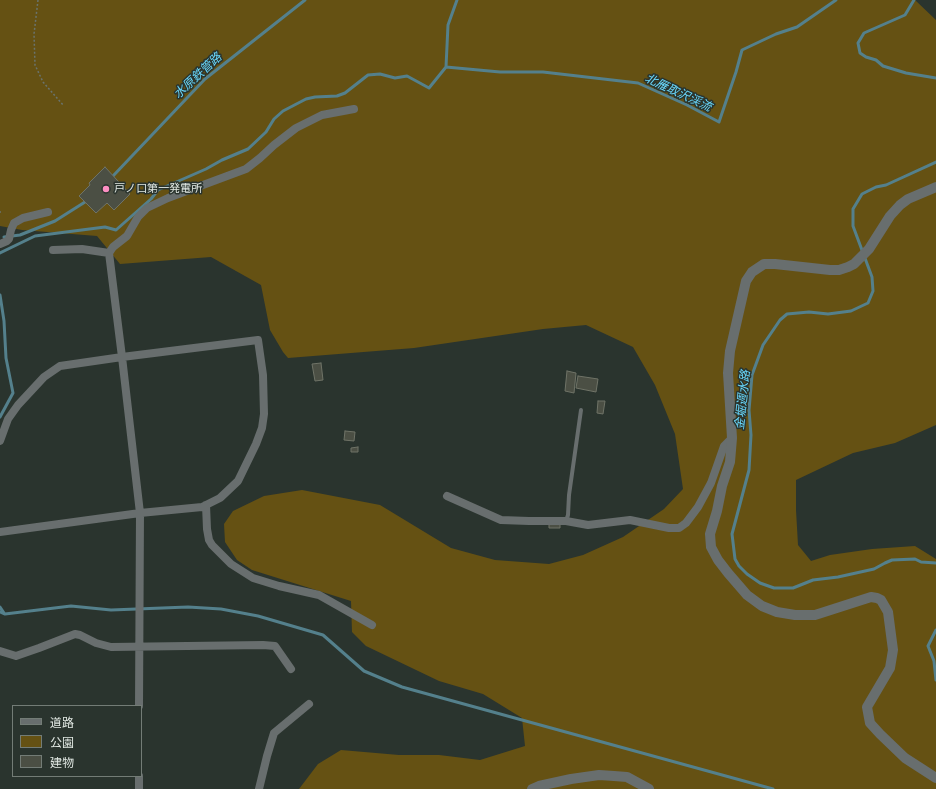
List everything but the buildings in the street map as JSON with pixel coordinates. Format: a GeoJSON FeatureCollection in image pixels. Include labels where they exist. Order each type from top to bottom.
{"type":"FeatureCollection","features":[{"type":"Feature","properties":{"kind":"street"},"geometry":{"type":"LineString","coordinates":[[139,705],[140,512],[109,253],[113,247],[127,236],[138,217],[147,208],[168,198],[246,169],[296,128],[322,116],[354,109]]}},
{"type":"Feature","properties":{"kind":"street"},"geometry":{"type":"LineString","coordinates":[[936,186],[900,204],[890,216],[869,249],[854,264],[839,270],[764,264],[752,272],[746,281],[734,329],[728,373],[732,438],[730,462],[722,486],[717,511],[710,534],[711,547],[718,560],[747,595],[762,606],[777,612],[815,615],[871,597],[881,600],[888,612],[893,650],[890,668],[868,707],[870,723],[905,758],[936,778]]}},
{"type":"Feature","properties":{"kind":"street"},"geometry":{"type":"LineString","coordinates":[[0,244],[9,239],[14,223],[23,218],[48,212]]}},
{"type":"Feature","properties":{"kind":"street"},"geometry":{"type":"LineString","coordinates":[[53,250],[82,249],[109,253]]}},
{"type":"Feature","properties":{"kind":"street"},"geometry":{"type":"LineString","coordinates":[[0,441],[8,419],[18,404],[44,377],[60,366],[258,340],[263,375],[264,414],[262,428],[256,444],[238,480],[220,498],[202,507],[140,512],[0,532]]}},
{"type":"Feature","properties":{"kind":"street"},"geometry":{"type":"LineString","coordinates":[[448,496],[500,520],[529,522],[566,521],[588,525],[630,520],[669,528],[679,528],[686,523],[698,507],[711,483],[724,446],[732,438]]}},
{"type":"Feature","properties":{"kind":"street"},"geometry":{"type":"LineString","coordinates":[[206,505],[209,540],[212,546],[231,564],[253,578],[279,586],[319,595],[372,625]]}},
{"type":"Feature","properties":{"kind":"street"},"geometry":{"type":"LineString","coordinates":[[0,651],[16,656],[75,634],[96,643],[111,647],[263,645],[274,646],[291,669]]}},
{"type":"Feature","properties":{"kind":"street"},"geometry":{"type":"LineString","coordinates":[[259,789],[274,734],[309,704]]}},
{"type":"Feature","properties":{"kind":"street"},"geometry":{"type":"LineString","coordinates":[[532,789],[571,779],[599,775],[627,778],[649,789]]}},
{"type":"Feature","properties":{"kind":"street"},"geometry":{"type":"LineString","coordinates":[[139,777],[139,789]]}},
{"type":"Feature","properties":{"kind":"lane"},"geometry":{"type":"LineString","coordinates":[[566,521],[568,516],[569,495],[581,410]]}},
{"type":"Feature","properties":{"kind":"path"},"geometry":{"type":"LineString","coordinates":[[38,0],[34,34],[35,66],[43,82],[63,105]]}},
{"type":"Feature","properties":{"kind":"green space"},"geometry":{"type":"Polygon","coordinates":[[[0,0],[915,0],[936,20],[936,425],[895,443],[853,453],[796,480],[796,510],[798,545],[811,561],[830,555],[872,549],[915,546],[936,559],[936,789],[299,789],[318,764],[341,750],[399,755],[439,755],[480,760],[525,746],[522,718],[483,694],[439,681],[366,646],[352,632],[351,601],[252,570],[237,560],[225,542],[224,524],[233,511],[264,496],[302,490],[380,505],[451,548],[495,560],[549,564],[583,555],[623,537],[664,509],[683,489],[675,434],[655,385],[633,347],[586,325],[543,329],[414,348],[288,358],[270,330],[261,285],[211,257],[120,264],[97,236],[22,230],[0,226],[0,0]]]}},
{"type":"Feature","properties":{"kind":"waterway","name":"水原鉄管路"},"geometry":{"type":"LineString","coordinates":[[113,176],[205,79],[305,0]]}},
{"type":"Feature","properties":{"kind":"waterway"},"geometry":{"type":"LineString","coordinates":[[0,253],[35,236],[105,227],[116,230],[151,199],[158,190],[248,149],[266,132],[274,119],[283,111],[306,99],[337,96],[345,93],[368,75],[380,74],[395,78],[407,76],[429,88],[446,67],[448,25],[457,0]]}},
{"type":"Feature","properties":{"kind":"waterway","name":"北雁取沢渓流"},"geometry":{"type":"LineString","coordinates":[[446,67],[500,72],[543,72],[638,83],[687,105],[719,122],[742,50],[776,34],[797,27],[836,0]]}},
{"type":"Feature","properties":{"kind":"waterway","name":"金堀週水路"},"geometry":{"type":"LineString","coordinates":[[914,0],[905,15],[864,33],[858,43],[860,53],[866,57],[876,60],[883,66],[906,73],[936,78]]}},
{"type":"Feature","properties":{"kind":"waterway","name":"金堀週水路"},"geometry":{"type":"LineString","coordinates":[[936,162],[886,185],[876,187],[862,194],[853,209],[853,226],[872,277],[873,291],[868,303],[851,311],[828,314],[809,312],[787,314],[780,320],[763,345],[752,375],[749,410],[751,435],[749,470],[732,534],[735,559],[739,566],[760,583],[774,588],[793,588],[813,580],[838,577],[874,569],[892,560],[915,559],[921,562],[936,563]]}},
{"type":"Feature","properties":{"kind":"waterway"},"geometry":{"type":"LineString","coordinates":[[4,237],[20,235],[55,221],[85,202]]}},
{"type":"Feature","properties":{"kind":"waterway"},"geometry":{"type":"LineString","coordinates":[[0,295],[4,321],[6,358],[13,393],[0,417]]}},
{"type":"Feature","properties":{"kind":"waterway"},"geometry":{"type":"LineString","coordinates":[[0,612],[5,614],[71,606],[111,610],[188,607],[221,609],[258,616],[323,635],[364,671],[402,687],[773,789]]}},
{"type":"Feature","properties":{"kind":"waterway"},"geometry":{"type":"LineString","coordinates":[[0,607],[4,613]]}},
{"type":"Feature","properties":{"kind":"waterway","name":"金堀週水路"},"geometry":{"type":"LineString","coordinates":[[936,630],[928,646],[934,661],[936,680]]}},
{"type":"Feature","properties":{"kind":"place","name":"戸ノ口第一発電所"},"geometry":{"type":"Point","coordinates":[106,189]}}]}
